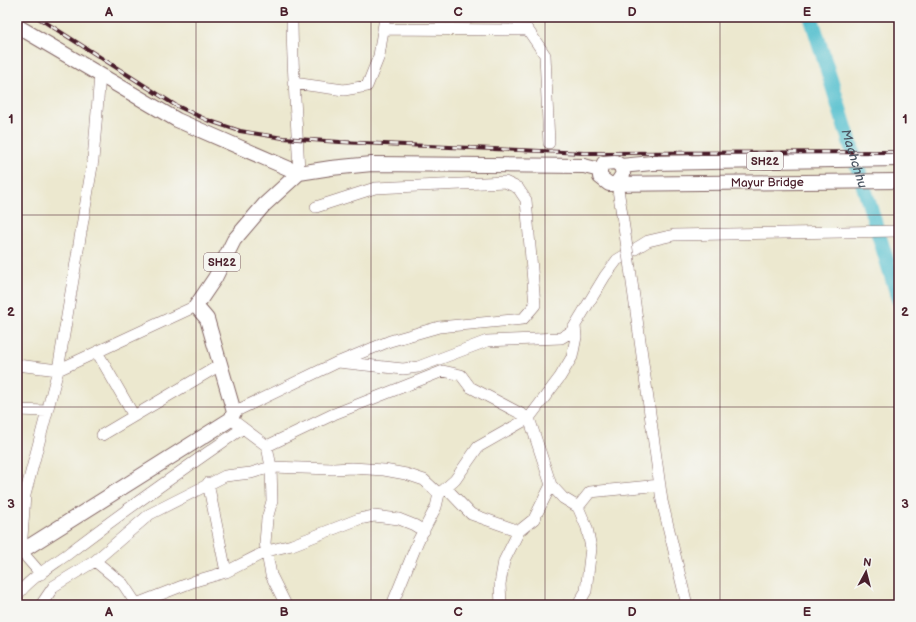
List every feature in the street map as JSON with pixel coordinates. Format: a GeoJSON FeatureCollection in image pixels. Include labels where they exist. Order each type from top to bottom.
{"type":"FeatureCollection","features":[{"type":"Feature","properties":{"kind":"main road"},"geometry":{"type":"LineString","coordinates":[[17,26],[177,120],[299,173],[372,164],[584,166],[600,170]]}},
{"type":"Feature","properties":{"kind":"main road","name":"SH22"},"geometry":{"type":"LineString","coordinates":[[617,183],[605,183],[600,177],[600,170],[604,164],[611,161],[626,165],[899,159]]}},
{"type":"Feature","properties":{"kind":"main road"},"geometry":{"type":"LineString","coordinates":[[617,183],[623,174],[626,165]]}},
{"type":"Feature","properties":{"kind":"main road","name":"SH22"},"geometry":{"type":"LineString","coordinates":[[196,306],[214,278],[234,240],[264,205],[299,173]]}},
{"type":"Feature","properties":{"kind":"main road","name":"Mayur Bridge"},"geometry":{"type":"LineString","coordinates":[[617,183],[899,180]]}},
{"type":"Feature","properties":{"kind":"main road"},"geometry":{"type":"LineString","coordinates":[[18,552],[233,416],[207,318],[196,306]]}},
{"type":"Feature","properties":{"kind":"street"},"geometry":{"type":"LineString","coordinates":[[292,17],[293,83],[299,173]]}},
{"type":"Feature","properties":{"kind":"street"},"geometry":{"type":"LineString","coordinates":[[293,83],[344,90],[367,86],[378,56],[385,17]]}},
{"type":"Feature","properties":{"kind":"street"},"geometry":{"type":"LineString","coordinates":[[383,29],[528,30],[545,56],[549,143]]}},
{"type":"Feature","properties":{"kind":"street"},"geometry":{"type":"LineString","coordinates":[[41,574],[18,552],[21,495],[58,370],[93,160],[100,75]]}},
{"type":"Feature","properties":{"kind":"street"},"geometry":{"type":"LineString","coordinates":[[286,605],[271,575],[265,543],[267,519],[272,501],[271,467],[267,446],[243,428],[233,416],[338,362],[390,341],[439,327],[523,319],[535,305],[526,200],[518,188],[505,182],[375,188],[316,207]]}},
{"type":"Feature","properties":{"kind":"street"},"geometry":{"type":"LineString","coordinates":[[617,183],[660,485],[687,605]]}},
{"type":"Feature","properties":{"kind":"street"},"geometry":{"type":"LineString","coordinates":[[338,362],[402,369],[413,368],[487,340],[561,338],[571,332],[605,276],[617,260],[648,242],[674,235],[899,231]]}},
{"type":"Feature","properties":{"kind":"street"},"geometry":{"type":"LineString","coordinates":[[17,365],[58,370],[196,306]]}},
{"type":"Feature","properties":{"kind":"street"},"geometry":{"type":"LineString","coordinates":[[392,605],[442,491],[455,480],[478,447],[529,418],[560,377],[572,357],[576,337],[575,326]]}},
{"type":"Feature","properties":{"kind":"street"},"geometry":{"type":"LineString","coordinates":[[97,352],[134,416]]}},
{"type":"Feature","properties":{"kind":"street"},"geometry":{"type":"LineString","coordinates":[[102,435],[220,365]]}},
{"type":"Feature","properties":{"kind":"street"},"geometry":{"type":"LineString","coordinates":[[267,446],[334,414],[442,371],[461,374],[470,387],[529,418],[551,485],[562,498],[578,507],[587,528],[591,548],[586,591],[578,605]]}},
{"type":"Feature","properties":{"kind":"street"},"geometry":{"type":"LineString","coordinates":[[17,410],[47,411]]}},
{"type":"Feature","properties":{"kind":"street"},"geometry":{"type":"LineString","coordinates":[[17,596],[20,591],[41,574],[129,507],[243,428]]}},
{"type":"Feature","properties":{"kind":"street"},"geometry":{"type":"LineString","coordinates":[[41,605],[54,586],[95,561],[150,514],[225,476],[251,473],[271,467],[333,469],[352,468],[384,470],[406,474],[424,480],[442,491],[471,514],[518,531]]}},
{"type":"Feature","properties":{"kind":"street"},"geometry":{"type":"LineString","coordinates":[[208,484],[226,572]]}},
{"type":"Feature","properties":{"kind":"street"},"geometry":{"type":"LineString","coordinates":[[501,605],[500,584],[504,561],[518,531],[534,519],[551,485]]}},
{"type":"Feature","properties":{"kind":"street"},"geometry":{"type":"LineString","coordinates":[[578,507],[590,492],[660,485]]}},
{"type":"Feature","properties":{"kind":"street"},"geometry":{"type":"LineString","coordinates":[[95,561],[123,584],[136,604],[195,581],[226,572],[267,551],[292,545],[359,518],[374,516],[399,519],[424,531]]}},
{"type":"Feature","properties":{"kind":"street"},"geometry":{"type":"LineString","coordinates":[[49,593],[52,605]]}},
{"type":"Feature","properties":{"kind":"waterway","name":"Machchhu"},"geometry":{"type":"LineString","coordinates":[[811,17],[899,300]]}},
{"type":"Feature","properties":{"kind":"railway"},"geometry":{"type":"LineString","coordinates":[[37,17],[175,105],[207,120],[240,131],[283,138],[584,153],[899,152]]}}]}
